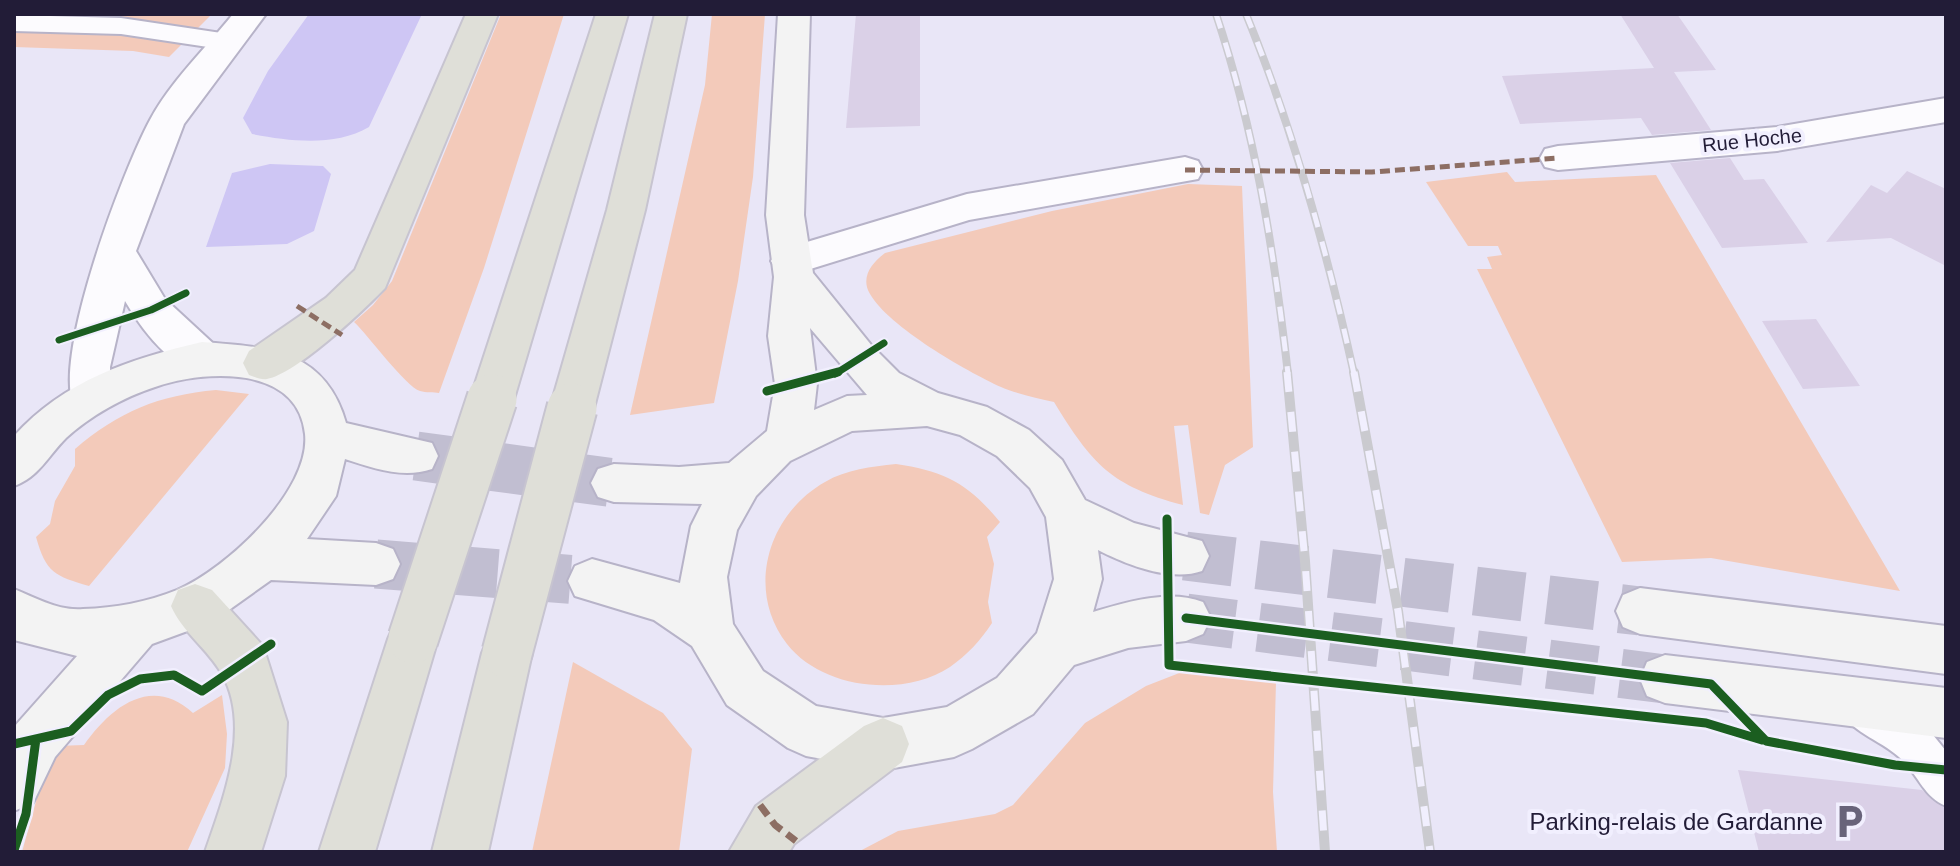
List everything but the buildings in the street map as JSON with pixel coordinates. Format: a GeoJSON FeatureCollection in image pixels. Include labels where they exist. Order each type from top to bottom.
{"type":"FeatureCollection","features":[{"type":"Feature","properties":{"kind":"highway"},"geometry":{"type":"LineString","coordinates":[[264,363],[340,309],[371,278],[482,14]]}},
{"type":"Feature","properties":{"kind":"highway"},"geometry":{"type":"LineString","coordinates":[[347,852],[612,14]]}},
{"type":"Feature","properties":{"kind":"highway"},"geometry":{"type":"LineString","coordinates":[[460,852],[507,653],[626,210],[671,14]]}},
{"type":"Feature","properties":{"kind":"highway"},"geometry":{"type":"LineString","coordinates":[[195,606],[245,663],[261,722],[258,776],[233,852]]}},
{"type":"Feature","properties":{"kind":"highway"},"geometry":{"type":"LineString","coordinates":[[757,852],[775,825],[883,744]]}},
{"type":"Feature","properties":{"kind":"main road"},"geometry":{"type":"LineString","coordinates":[[787,443],[796,384],[789,336],[792,269],[785,215],[794,14]]}},
{"type":"Feature","properties":{"kind":"main road"},"geometry":{"type":"LineString","coordinates":[[592,581],[667,601],[709,630],[745,688],[806,730],[883,744],[954,731],[1015,696],[1058,646],[1078,579],[1069,514],[1046,474],[1013,443],[972,420],[927,408],[884,385],[857,358],[792,269]]}},
{"type":"Feature","properties":{"kind":"main road"},"geometry":{"type":"LineString","coordinates":[[14,467],[51,425],[90,397],[146,372],[202,359],[264,363],[297,379],[319,403],[328,436],[313,496],[264,558],[195,606],[135,627],[79,633],[32,624],[14,612]]}},
{"type":"Feature","properties":{"kind":"main road"},"geometry":{"type":"LineString","coordinates":[[709,630],[703,577],[714,526],[740,482],[774,448],[847,414],[927,408]]}},
{"type":"Feature","properties":{"kind":"main road"},"geometry":{"type":"LineString","coordinates":[[328,436],[379,451],[416,456]]}},
{"type":"Feature","properties":{"kind":"main road"},"geometry":{"type":"LineString","coordinates":[[614,483],[679,486],[740,482]]}},
{"type":"Feature","properties":{"kind":"main road"},"geometry":{"type":"LineString","coordinates":[[1069,514],[1127,542],[1185,556]]}},
{"type":"Feature","properties":{"kind":"main road"},"geometry":{"type":"LineString","coordinates":[[264,558],[376,564]]}},
{"type":"Feature","properties":{"kind":"main road"},"geometry":{"type":"LineString","coordinates":[[1640,611],[1946,650]]}},
{"type":"Feature","properties":{"kind":"main road"},"geometry":{"type":"LineString","coordinates":[[1058,646],[1128,625],[1186,618]]}},
{"type":"Feature","properties":{"kind":"main road"},"geometry":{"type":"LineString","coordinates":[[14,784],[36,739],[135,627]]}},
{"type":"Feature","properties":{"kind":"main road"},"geometry":{"type":"LineString","coordinates":[[1665,679],[1946,713]]}},
{"type":"Feature","properties":{"kind":"street"},"geometry":{"type":"LineString","coordinates":[[90,397],[89,367],[116,252],[167,121],[239,28]]}},
{"type":"Feature","properties":{"kind":"street","name":"Rue Hoche"},"geometry":{"type":"LineString","coordinates":[[1558,158],[1777,139],[1946,110]]}},
{"type":"Feature","properties":{"kind":"street"},"geometry":{"type":"LineString","coordinates":[[792,269],[967,207],[1185,170]]}},
{"type":"Feature","properties":{"kind":"street"},"geometry":{"type":"LineString","coordinates":[[116,252],[151,310],[202,359]]}},
{"type":"Feature","properties":{"kind":"street"},"geometry":{"type":"LineString","coordinates":[[14,447],[51,425]]}},
{"type":"Feature","properties":{"kind":"lane"},"geometry":{"type":"LineString","coordinates":[[14,23],[63,21],[151,27],[239,28]]}},
{"type":"Feature","properties":{"kind":"lane"},"geometry":{"type":"LineString","coordinates":[[1851,702],[1915,744],[1946,785]]}},
{"type":"Feature","properties":{"kind":"shaded area"},"geometry":{"type":"Polygon","coordinates":[[[14,14],[212,14],[169,57],[133,51],[14,47],[14,14]]]}},
{"type":"Feature","properties":{"kind":"shaded area"},"geometry":{"type":"Polygon","coordinates":[[[309,14],[422,14],[369,127],[342,138],[312,141],[252,134],[243,118],[268,71],[309,14]]]}},
{"type":"Feature","properties":{"kind":"shaded area"},"geometry":{"type":"Polygon","coordinates":[[[501,14],[564,14],[484,268],[439,393],[422,392],[406,380],[354,322],[392,281],[501,14]]]}},
{"type":"Feature","properties":{"kind":"shaded area"},"geometry":{"type":"Polygon","coordinates":[[[712,14],[765,14],[753,177],[738,281],[714,403],[630,415],[705,85],[712,14]]]}},
{"type":"Feature","properties":{"kind":"shaded area"},"geometry":{"type":"Polygon","coordinates":[[[270,164],[323,166],[331,174],[314,231],[287,244],[206,247],[232,173],[270,164]]]}},
{"type":"Feature","properties":{"kind":"shaded area"},"geometry":{"type":"Polygon","coordinates":[[[1507,172],[1515,182],[1656,175],[1900,591],[1711,558],[1622,562],[1477,269],[1492,269],[1487,257],[1502,255],[1498,246],[1468,246],[1426,182],[1507,172]]]}},
{"type":"Feature","properties":{"kind":"shaded area"},"geometry":{"type":"Polygon","coordinates":[[[1188,184],[1242,186],[1253,447],[1225,465],[1209,515],[1200,513],[1188,425],[1174,426],[1183,505],[1138,490],[1106,470],[1080,442],[1054,402],[1001,387],[949,359],[894,320],[867,288],[869,271],[885,253],[1052,211],[1188,184]]]}},
{"type":"Feature","properties":{"kind":"shaded area"},"geometry":{"type":"Polygon","coordinates":[[[216,390],[249,394],[89,586],[60,576],[48,566],[36,537],[50,524],[55,501],[75,466],[75,449],[123,415],[176,396],[216,390]]]}},
{"type":"Feature","properties":{"kind":"shaded area"},"geometry":{"type":"Polygon","coordinates":[[[896,464],[954,481],[977,497],[1000,522],[987,537],[994,564],[988,602],[992,623],[962,657],[931,677],[910,683],[864,684],[821,671],[802,659],[787,644],[774,623],[767,600],[769,555],[789,513],[805,496],[842,474],[896,464]]]}},
{"type":"Feature","properties":{"kind":"shaded area"},"geometry":{"type":"Polygon","coordinates":[[[573,662],[663,713],[692,749],[679,852],[532,852],[573,662]]]}},
{"type":"Feature","properties":{"kind":"shaded area"},"geometry":{"type":"Polygon","coordinates":[[[1187,670],[1276,682],[1273,792],[1277,852],[858,852],[898,831],[995,814],[1013,805],[1085,723],[1146,686],[1187,670]]]}},
{"type":"Feature","properties":{"kind":"shaded area"},"geometry":{"type":"Polygon","coordinates":[[[222,695],[227,734],[225,768],[187,852],[22,852],[43,776],[57,746],[84,745],[106,719],[132,700],[162,696],[193,713],[222,695]]]}},
{"type":"Feature","properties":{"kind":"tunnel"},"geometry":{"type":"LineString","coordinates":[[416,456],[614,483]]}},
{"type":"Feature","properties":{"kind":"tunnel"},"geometry":{"type":"LineString","coordinates":[[1185,556],[1640,611]]}},
{"type":"Feature","properties":{"kind":"tunnel"},"geometry":{"type":"LineString","coordinates":[[376,564],[592,581]]}},
{"type":"Feature","properties":{"kind":"tunnel"},"geometry":{"type":"LineString","coordinates":[[1186,618],[1665,679]]}},
{"type":"Feature","properties":{"kind":"railway"},"geometry":{"type":"LineString","coordinates":[[1216,14],[1252,147],[1276,282],[1288,374]]}},
{"type":"Feature","properties":{"kind":"railway"},"geometry":{"type":"LineString","coordinates":[[1246,14],[1308,192],[1354,374]]}},
{"type":"Feature","properties":{"kind":"railway"},"geometry":{"type":"LineString","coordinates":[[1287,372],[1305,561],[1325,852]]}},
{"type":"Feature","properties":{"kind":"railway"},"geometry":{"type":"LineString","coordinates":[[1354,372],[1398,611],[1430,852]]}},
{"type":"Feature","properties":{"kind":"marked path"},"geometry":{"type":"LineString","coordinates":[[1185,170],[1278,174],[1372,172],[1558,158]]}},
{"type":"Feature","properties":{"kind":"marked path"},"geometry":{"type":"LineString","coordinates":[[297,306],[342,335]]}},
{"type":"Feature","properties":{"kind":"marked path"},"geometry":{"type":"LineString","coordinates":[[760,805],[775,825],[796,841]]}},
{"type":"Feature","properties":{"kind":"cycle path"},"geometry":{"type":"LineString","coordinates":[[59,340],[151,310],[186,293]]}},
{"type":"Feature","properties":{"kind":"cycle path"},"geometry":{"type":"LineString","coordinates":[[767,391],[831,376],[884,343]]}},
{"type":"Feature","properties":{"kind":"cycle path"},"geometry":{"type":"LineString","coordinates":[[1167,519],[1169,665],[1706,723],[1762,740]]}},
{"type":"Feature","properties":{"kind":"cycle path"},"geometry":{"type":"LineString","coordinates":[[1186,618],[1711,684],[1766,741],[1895,765],[1946,770]]}},
{"type":"Feature","properties":{"kind":"cycle path"},"geometry":{"type":"LineString","coordinates":[[14,744],[71,731],[108,695],[140,679],[174,675],[202,691],[271,644]]}},
{"type":"Feature","properties":{"kind":"cycle path"},"geometry":{"type":"LineString","coordinates":[[14,850],[26,814],[36,739]]}},
{"type":"Feature","properties":{"kind":"place","name":"Parking-relais de Gardanne"},"geometry":{"type":"Point","coordinates":[1849,822]}}]}
